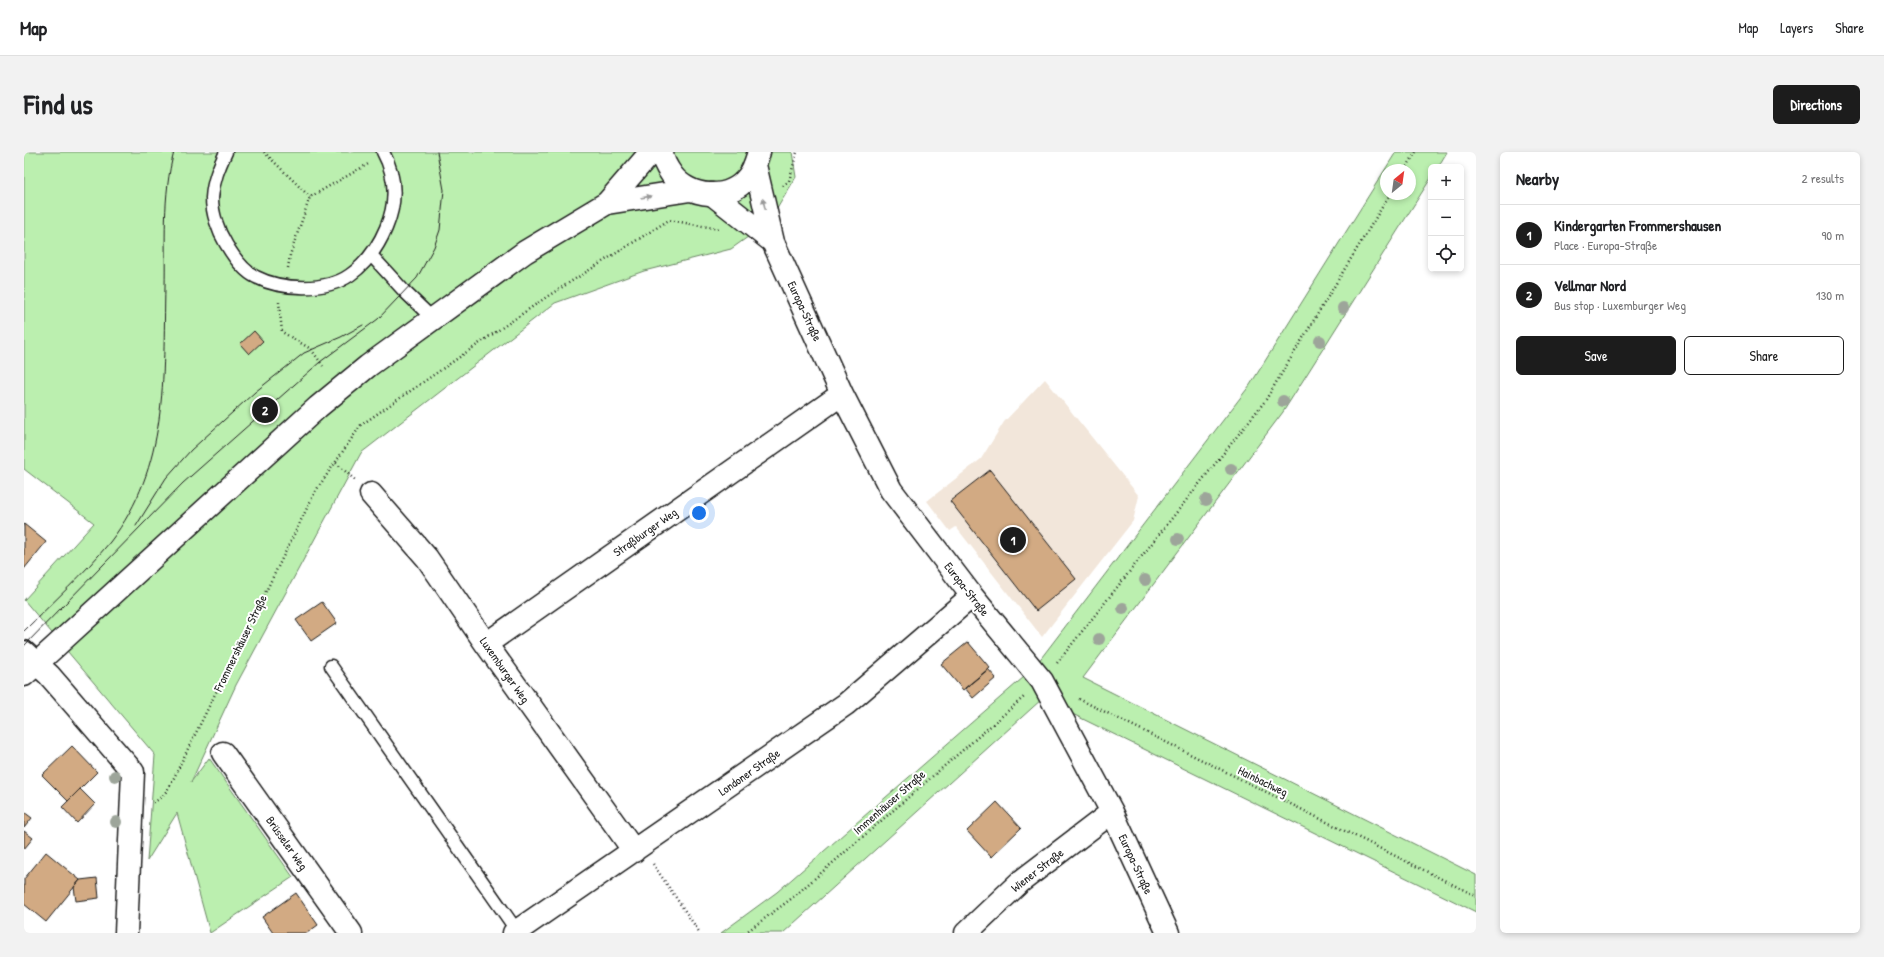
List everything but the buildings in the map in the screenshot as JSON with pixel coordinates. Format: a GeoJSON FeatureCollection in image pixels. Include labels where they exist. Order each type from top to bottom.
{"type":"FeatureCollection","features":[{"type":"Feature","properties":{"kind":"street"},"geometry":{"type":"LineString","coordinates":[[126,933],[131,804],[134,772],[28,664],[318,407],[368,366],[432,318],[525,252],[607,203],[651,152]]}},
{"type":"Feature","properties":{"kind":"street"},"geometry":{"type":"LineString","coordinates":[[662,152],[668,169],[677,182],[690,190],[705,194],[720,194],[735,188],[747,178],[757,159]]}},
{"type":"Feature","properties":{"kind":"street","name":"Europa-Straße"},"geometry":{"type":"LineString","coordinates":[[757,159],[764,203],[773,242],[842,394],[891,490],[972,596],[1042,681],[1112,812],[1168,933]]}},
{"type":"Feature","properties":{"kind":"street"},"geometry":{"type":"LineString","coordinates":[[607,203],[690,190]]}},
{"type":"Feature","properties":{"kind":"street","name":"Europa-Straße"},"geometry":{"type":"LineString","coordinates":[[712,194],[773,242]]}},
{"type":"Feature","properties":{"kind":"street","name":"Straßburger Weg"},"geometry":{"type":"LineString","coordinates":[[486,644],[842,394]]}},
{"type":"Feature","properties":{"kind":"street","name":"Luxemburger Weg"},"geometry":{"type":"LineString","coordinates":[[371,494],[427,558],[486,644],[634,851]]}},
{"type":"Feature","properties":{"kind":"street","name":"Londoner Straße"},"geometry":{"type":"LineString","coordinates":[[516,932],[846,704],[972,596]]}},
{"type":"Feature","properties":{"kind":"street","name":"Brüsseler Weg"},"geometry":{"type":"LineString","coordinates":[[223,753],[351,933]]}},
{"type":"Feature","properties":{"kind":"street","name":"Wiener Straße"},"geometry":{"type":"LineString","coordinates":[[966,933],[1020,882],[1112,812]]}},
{"type":"Feature","properties":{"kind":"lane"},"geometry":{"type":"LineString","coordinates":[[226,152],[216,176],[212,199],[218,232],[234,258],[255,277],[285,286],[309,287],[330,284],[349,276],[372,256],[392,214],[394,189],[390,169],[384,154]]}},
{"type":"Feature","properties":{"kind":"lane"},"geometry":{"type":"LineString","coordinates":[[372,256],[404,292],[432,318]]}},
{"type":"Feature","properties":{"kind":"lane"},"geometry":{"type":"LineString","coordinates":[[331,666],[516,932]]}},
{"type":"Feature","properties":{"kind":"path"},"geometry":{"type":"LineString","coordinates":[[264,152],[310,197]]}},
{"type":"Feature","properties":{"kind":"path"},"geometry":{"type":"LineString","coordinates":[[764,203],[789,181],[796,152]]}},
{"type":"Feature","properties":{"kind":"path"},"geometry":{"type":"LineString","coordinates":[[1409,164],[1416,152]]}},
{"type":"Feature","properties":{"kind":"path"},"geometry":{"type":"LineString","coordinates":[[323,366],[311,349],[282,332],[278,304],[285,286],[290,255],[310,197],[384,154]]}},
{"type":"Feature","properties":{"kind":"path","name":"Immenhäuser Straße"},"geometry":{"type":"LineString","coordinates":[[745,933],[790,899],[1042,681],[1265,401],[1386,200]]}},
{"type":"Feature","properties":{"kind":"path","name":"Frommershäuser Straße"},"geometry":{"type":"LineString","coordinates":[[131,804],[143,805],[157,801],[166,791],[315,492],[361,425],[548,296],[669,220],[728,231],[742,219]]}},
{"type":"Feature","properties":{"kind":"path","name":"Hainbachweg"},"geometry":{"type":"LineString","coordinates":[[1078,699],[1476,896]]}},
{"type":"Feature","properties":{"kind":"path"},"geometry":{"type":"LineString","coordinates":[[634,851],[649,857],[700,933]]}},
{"type":"Feature","properties":{"kind":"shaded area"},"geometry":{"type":"Polygon","coordinates":[[[1045,379],[1139,496],[1133,521],[1042,637],[956,527],[950,531],[927,501],[981,459],[1004,422],[1045,379]]]}},
{"type":"Feature","properties":{"kind":"green space"},"geometry":{"type":"Polygon","coordinates":[[[24,152],[792,152],[796,177],[769,222],[731,249],[644,271],[555,303],[361,453],[236,685],[191,782],[209,758],[293,877],[210,933],[177,813],[147,861],[155,755],[24,600],[94,523],[24,469],[24,152]]]}},
{"type":"Feature","properties":{"kind":"green space"},"geometry":{"type":"Polygon","coordinates":[[[1396,152],[1447,152],[1440,164],[1428,164],[1428,183],[1283,412],[1083,678],[1476,875],[1476,912],[1042,699],[783,933],[721,933],[777,892],[1032,670],[1250,385],[1380,178],[1380,200],[1416,200],[1416,164],[1388,164],[1396,152]]]}},
{"type":"Feature","properties":{"kind":"tram line"},"geometry":{"type":"LineString","coordinates":[[24,631],[79,577],[110,542],[129,513],[143,483],[153,452],[159,420],[162,388],[164,355],[165,219],[170,169],[174,152]]}},
{"type":"Feature","properties":{"kind":"tram line"},"geometry":{"type":"LineString","coordinates":[[24,646],[183,483],[320,362],[378,319],[417,278],[434,247],[440,230],[444,190],[437,152]]}},
{"type":"Feature","properties":{"kind":"tram line"},"geometry":{"type":"LineString","coordinates":[[136,526],[166,478],[191,450],[255,392],[304,353],[341,337],[363,325]]}},
{"type":"Feature","properties":{"kind":"place","name":"Vellmar Nord"},"geometry":{"type":"Point","coordinates":[265,410]}},
{"type":"Feature","properties":{"kind":"place","name":"Kindergarten Frommershausen"},"geometry":{"type":"Point","coordinates":[1013,540]}}]}
